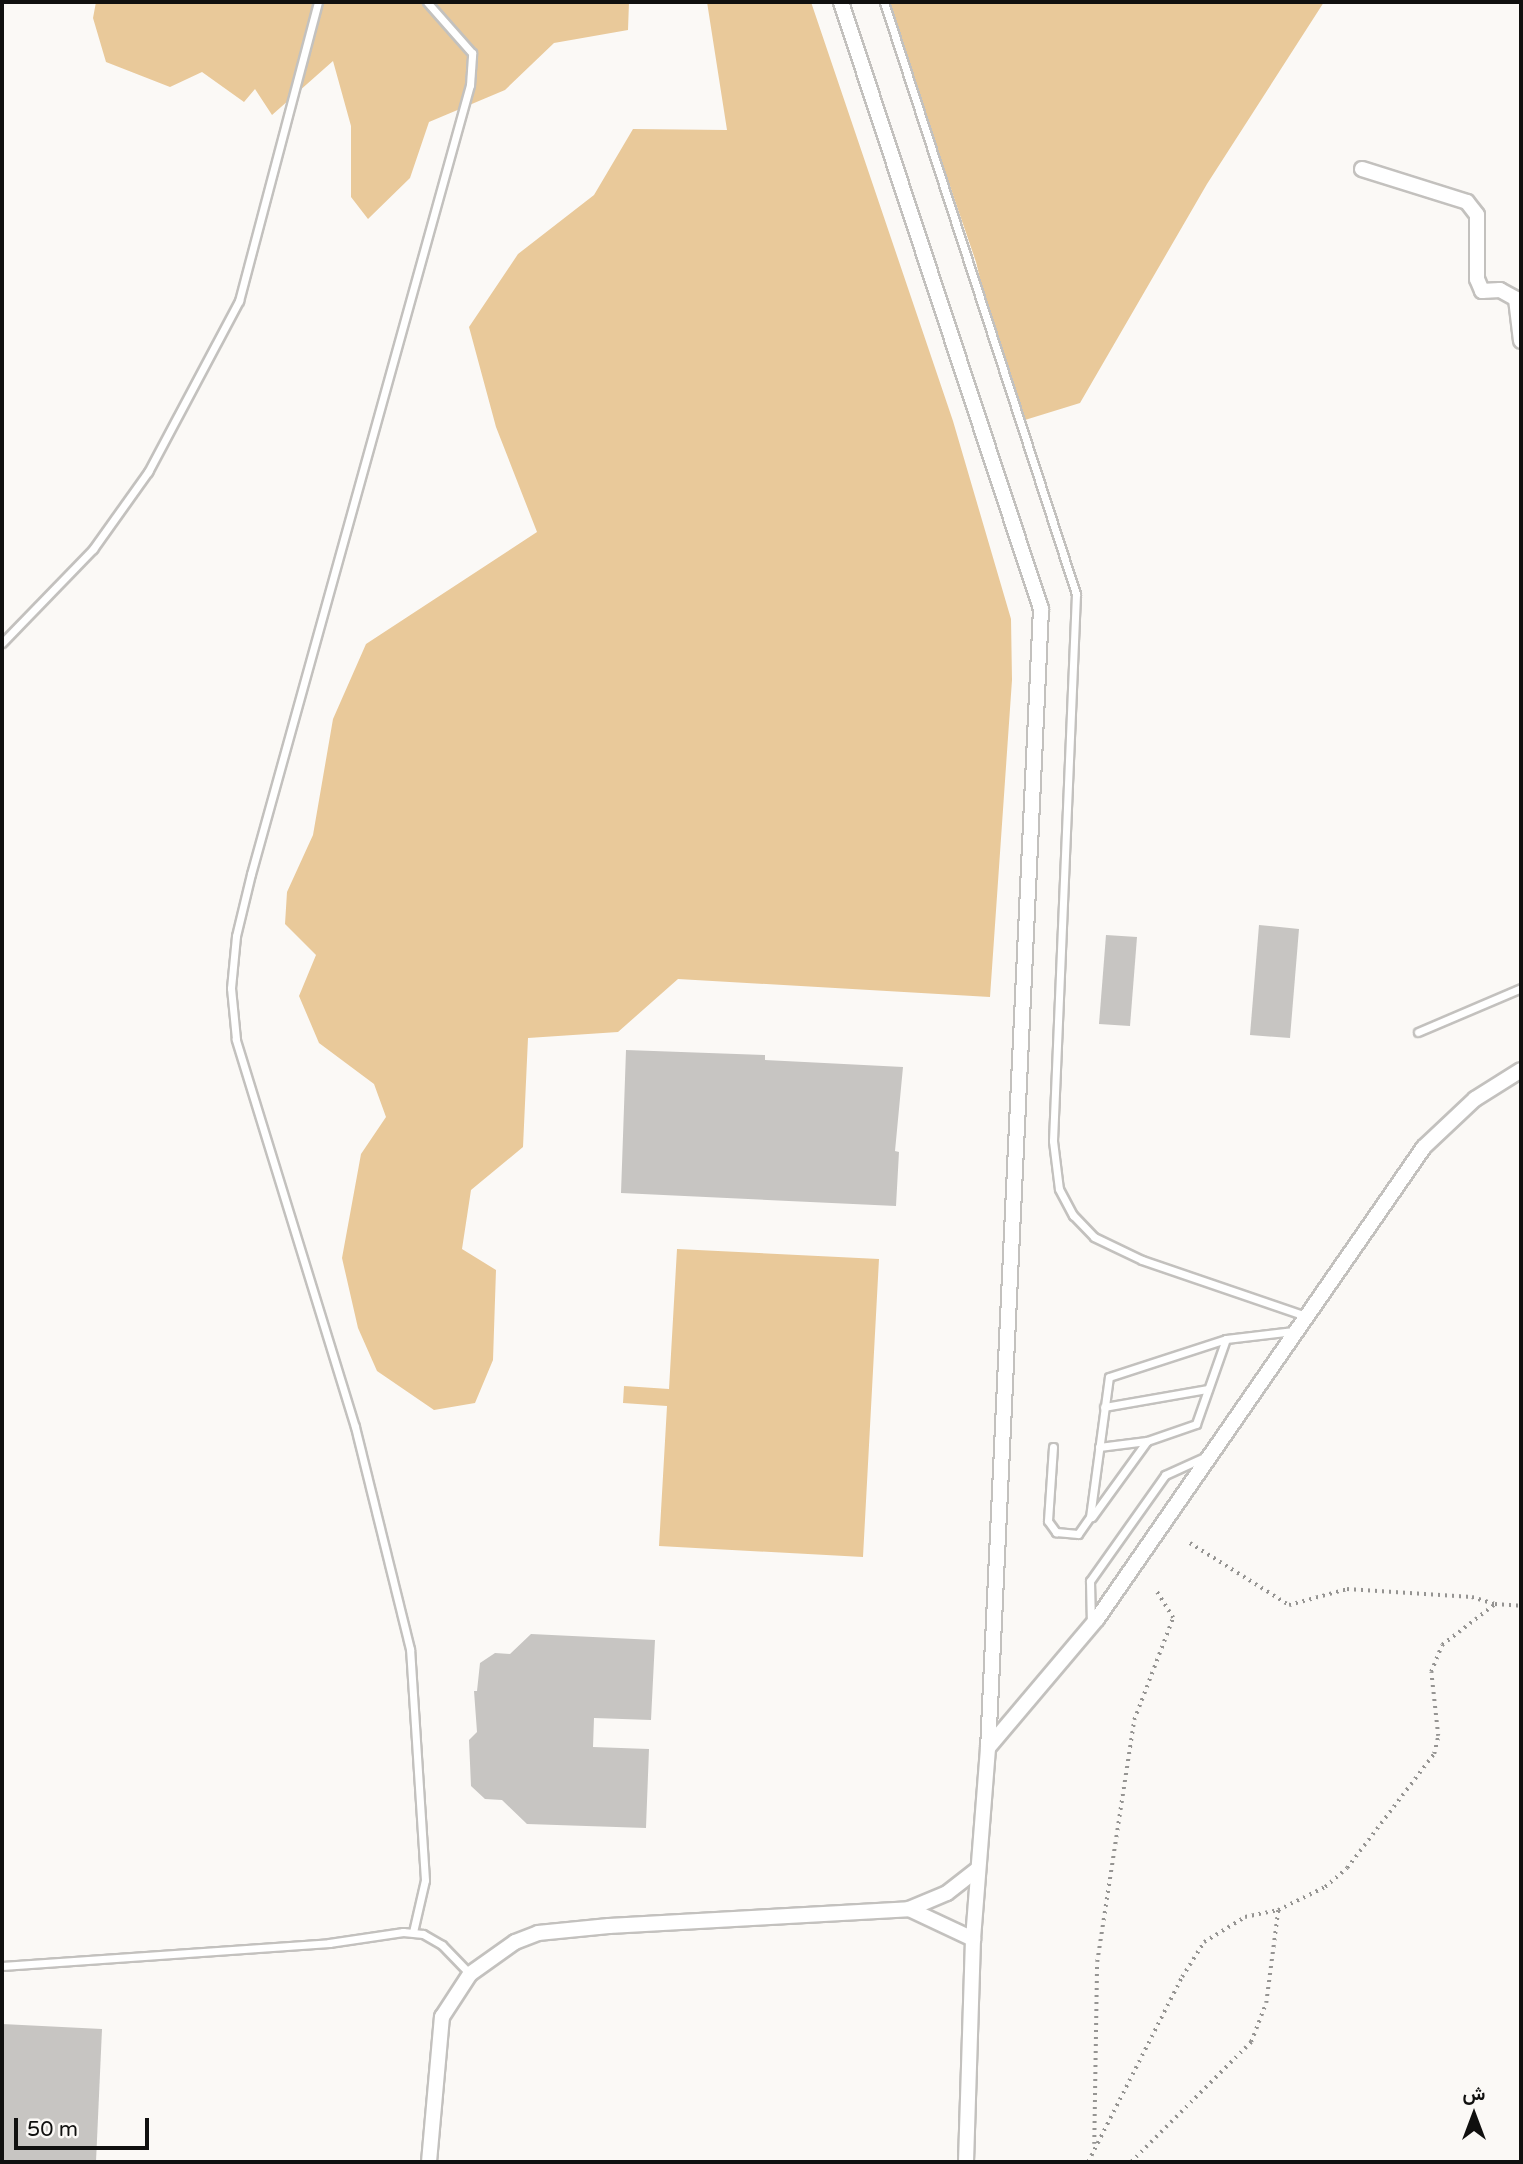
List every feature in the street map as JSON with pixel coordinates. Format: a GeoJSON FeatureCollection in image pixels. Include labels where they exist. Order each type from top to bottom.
{"type":"FeatureCollection","features":[{"type":"Feature","properties":{"kind":"street"},"geometry":{"type":"LineString","coordinates":[[841,2],[1041,609],[988,1748],[973,1939],[966,2162]]}},
{"type":"Feature","properties":{"kind":"street"},"geometry":{"type":"LineString","coordinates":[[1362,169],[1466,202],[1477,215],[1477,279],[1482,291],[1500,290],[1516,299],[1521,341]]}},
{"type":"Feature","properties":{"kind":"street"},"geometry":{"type":"LineString","coordinates":[[988,1748],[1091,1626],[1424,1147],[1475,1099],[1521,1070]]}},
{"type":"Feature","properties":{"kind":"street"},"geometry":{"type":"LineString","coordinates":[[429,2162],[442,2017],[470,1974],[514,1942],[538,1933],[789,1913],[909,1909],[947,1893],[978,1869]]}},
{"type":"Feature","properties":{"kind":"street"},"geometry":{"type":"LineString","coordinates":[[909,1909],[973,1939]]}},
{"type":"Feature","properties":{"kind":"lane"},"geometry":{"type":"LineString","coordinates":[[2,643],[93,549],[148,472],[239,300],[318,2]]}},
{"type":"Feature","properties":{"kind":"lane"},"geometry":{"type":"LineString","coordinates":[[413,1932],[425,1880],[410,1649],[355,1427],[236,1039],[231,988],[236,936],[251,874],[470,85],[472,53],[427,2]]}},
{"type":"Feature","properties":{"kind":"lane"},"geometry":{"type":"LineString","coordinates":[[884,2],[1076,594],[1053,1141],[1059,1189],[1073,1215],[1094,1237],[1142,1260],[1306,1316]]}},
{"type":"Feature","properties":{"kind":"lane"},"geometry":{"type":"LineString","coordinates":[[1418,1032],[1521,988]]}},
{"type":"Feature","properties":{"kind":"lane"},"geometry":{"type":"LineString","coordinates":[[1087,1523],[1109,1377],[1226,1339],[1294,1331]]}},
{"type":"Feature","properties":{"kind":"lane"},"geometry":{"type":"LineString","coordinates":[[1099,1447],[1147,1441],[1196,1424],[1226,1339]]}},
{"type":"Feature","properties":{"kind":"lane"},"geometry":{"type":"LineString","coordinates":[[1104,1408],[1207,1389]]}},
{"type":"Feature","properties":{"kind":"lane"},"geometry":{"type":"LineString","coordinates":[[1053,1447],[1048,1521],[1056,1532],[1078,1534],[1147,1441]]}},
{"type":"Feature","properties":{"kind":"lane"},"geometry":{"type":"LineString","coordinates":[[1091,1626],[1090,1581],[1165,1475],[1211,1455]]}},
{"type":"Feature","properties":{"kind":"lane"},"geometry":{"type":"LineString","coordinates":[[2,1966],[222,1952],[413,1932],[442,1945],[470,1974]]}},
{"type":"Feature","properties":{"kind":"path"},"geometry":{"type":"LineString","coordinates":[[1190,1543],[1289,1605],[1347,1589],[1472,1597],[1495,1604],[1521,1606]]}},
{"type":"Feature","properties":{"kind":"path"},"geometry":{"type":"LineString","coordinates":[[1094,2144],[1097,1962],[1134,1720],[1173,1618],[1156,1591]]}},
{"type":"Feature","properties":{"kind":"path"},"geometry":{"type":"LineString","coordinates":[[1088,2162],[1094,2144],[1204,1942],[1245,1917],[1278,1910],[1325,1887],[1347,1868],[1434,1754],[1438,1736],[1431,1672],[1438,1654],[1442,1645],[1495,1604]]}},
{"type":"Feature","properties":{"kind":"path"},"geometry":{"type":"LineString","coordinates":[[1131,2162],[1251,2042],[1266,2003],[1278,1910]]}},
{"type":"Feature","properties":{"kind":"shaded area"},"geometry":{"type":"Polygon","coordinates":[[[96,2],[629,2],[628,30],[554,43],[505,90],[429,122],[410,178],[368,219],[351,197],[351,126],[333,61],[272,115],[255,89],[244,102],[202,72],[170,87],[106,62],[93,18],[96,2]]]}},
{"type":"Feature","properties":{"kind":"shaded area"},"geometry":{"type":"Polygon","coordinates":[[[707,2],[811,2],[953,421],[1011,619],[1012,680],[990,997],[678,979],[618,1032],[528,1038],[523,1147],[471,1190],[462,1249],[496,1270],[493,1360],[475,1403],[434,1410],[377,1371],[358,1328],[342,1258],[361,1154],[386,1117],[374,1084],[319,1043],[299,996],[316,955],[285,924],[287,892],[313,835],[333,719],[366,644],[537,532],[496,427],[469,327],[518,254],[594,195],[633,129],[727,130],[707,2]]]}},
{"type":"Feature","properties":{"kind":"shaded area"},"geometry":{"type":"Polygon","coordinates":[[[887,2],[1324,2],[1207,184],[1080,403],[1015,423],[976,262],[887,2]]]}},
{"type":"Feature","properties":{"kind":"shaded area"},"geometry":{"type":"Polygon","coordinates":[[[677,1249],[879,1259],[863,1557],[659,1546],[667,1406],[623,1403],[624,1386],[669,1389],[677,1249]]]}},
{"type":"Feature","properties":{"kind":"building"},"geometry":{"type":"Polygon","coordinates":[[[1259,925],[1299,929],[1290,1038],[1250,1035],[1259,925]]]}},
{"type":"Feature","properties":{"kind":"building"},"geometry":{"type":"Polygon","coordinates":[[[1106,935],[1137,937],[1130,1026],[1099,1024],[1106,935]]]}},
{"type":"Feature","properties":{"kind":"building"},"geometry":{"type":"Polygon","coordinates":[[[626,1050],[765,1055],[765,1060],[903,1067],[895,1151],[899,1152],[896,1206],[621,1193],[626,1050]]]}},
{"type":"Feature","properties":{"kind":"building"},"geometry":{"type":"Polygon","coordinates":[[[531,1634],[655,1640],[651,1720],[594,1718],[593,1747],[649,1749],[646,1828],[527,1824],[502,1800],[485,1799],[471,1786],[469,1740],[477,1732],[474,1691],[477,1691],[480,1663],[495,1653],[510,1654],[531,1634]]]}},
{"type":"Feature","properties":{"kind":"building"},"geometry":{"type":"Polygon","coordinates":[[[2,2024],[102,2029],[96,2162],[2,2162],[2,2024]]]}}]}
